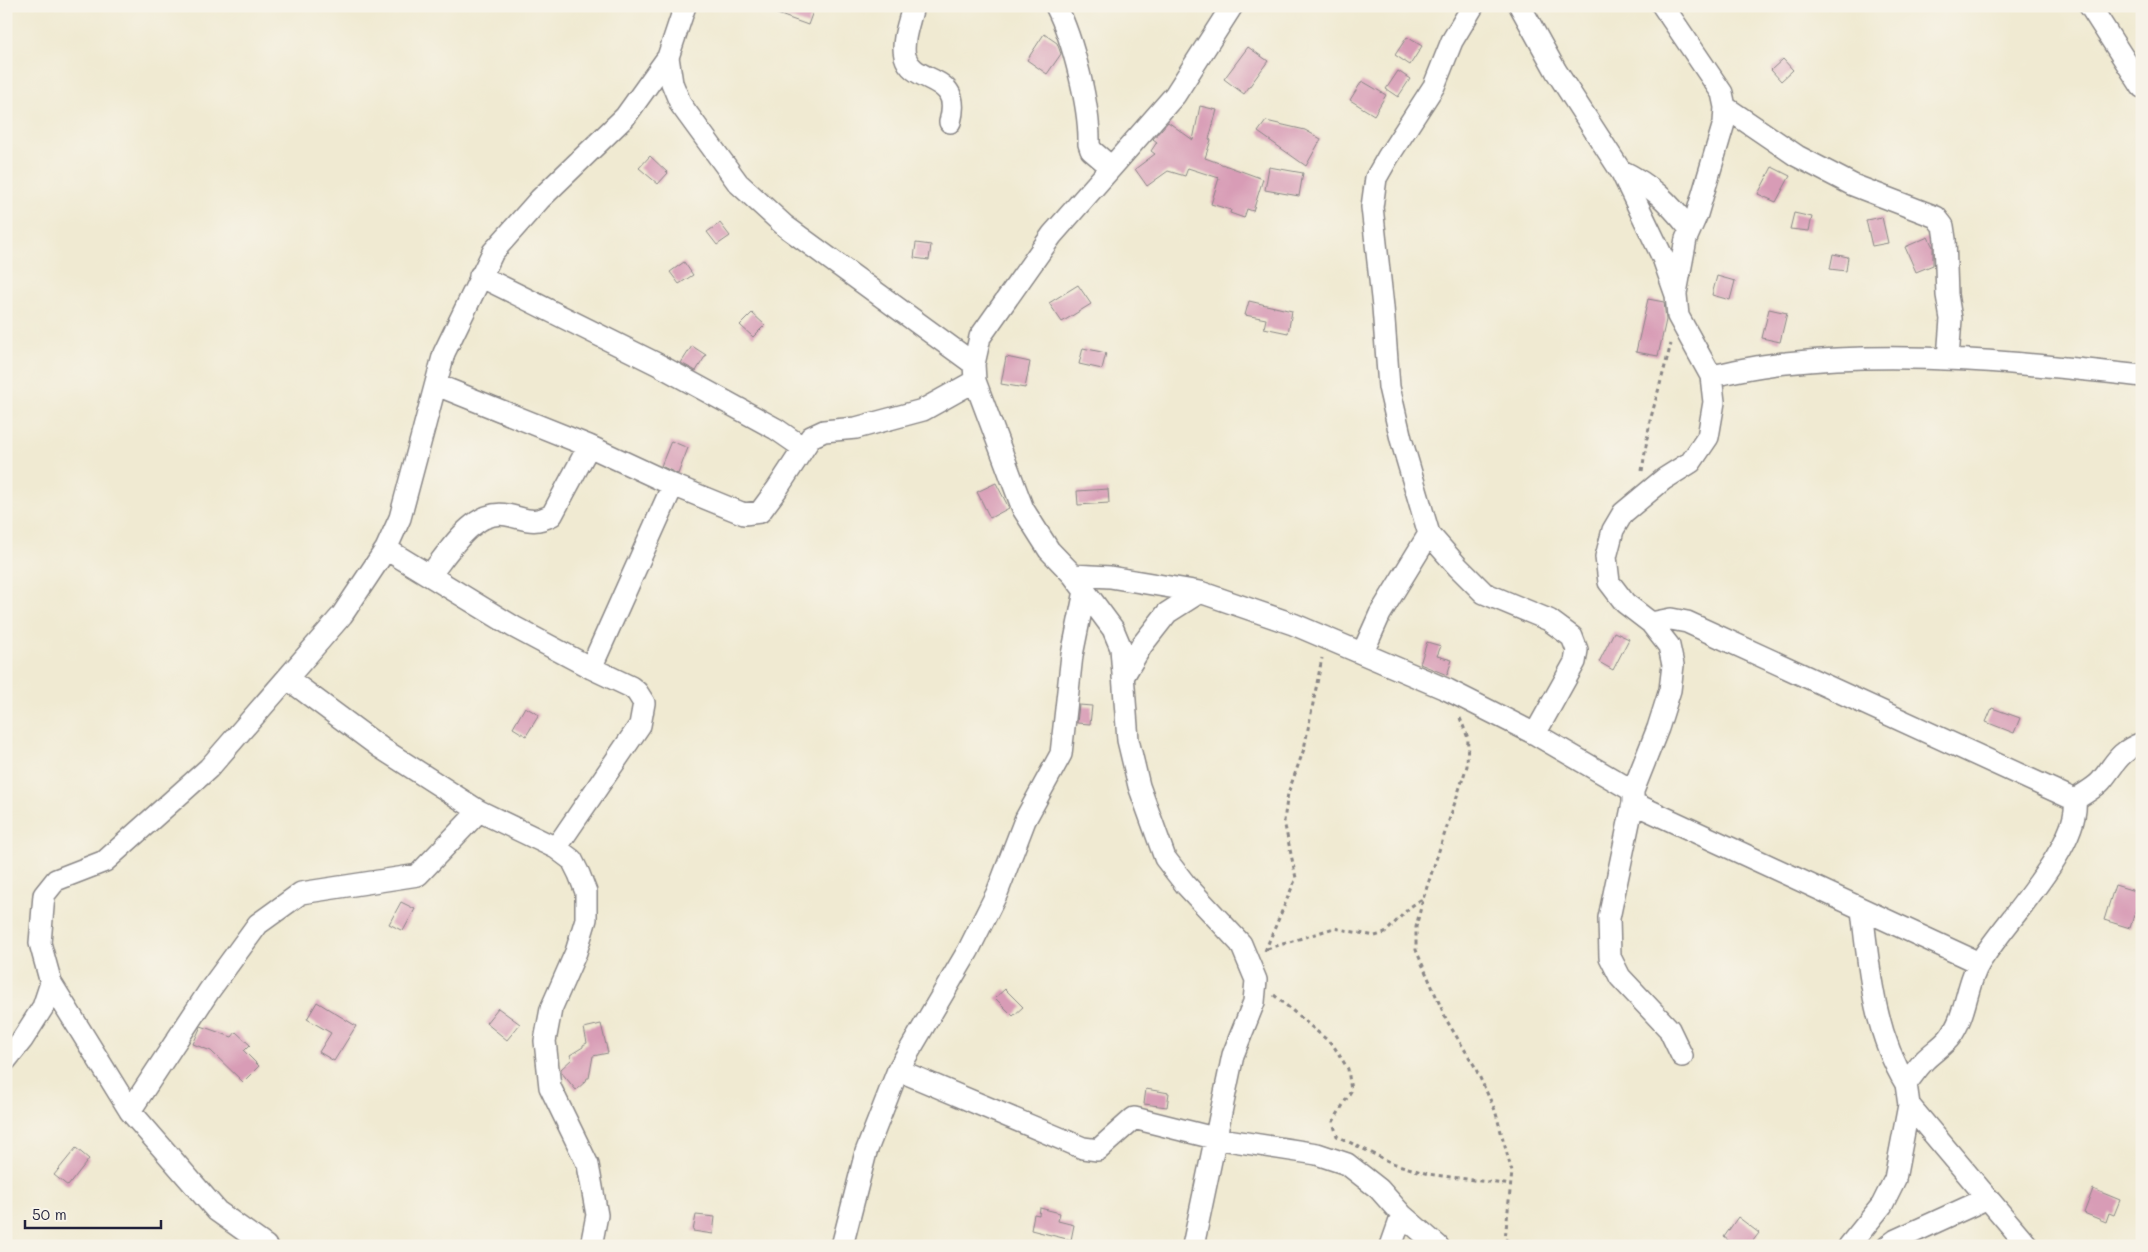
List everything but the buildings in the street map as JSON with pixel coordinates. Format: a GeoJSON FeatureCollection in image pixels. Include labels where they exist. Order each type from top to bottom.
{"type":"FeatureCollection","features":[{"type":"Feature","properties":{"kind":"street"},"geometry":{"type":"LineString","coordinates":[[266,1246],[217,1211],[130,1111],[51,983],[40,943],[44,895],[56,880],[105,860],[209,768],[342,615],[386,549],[400,518],[444,353],[480,276],[494,252],[540,199],[625,117],[668,56],[685,6]]}},
{"type":"Feature","properties":{"kind":"street"},"geometry":{"type":"LineString","coordinates":[[914,6],[905,41],[905,55],[910,66],[938,82],[948,91],[953,100],[954,110],[950,122]]}},
{"type":"Feature","properties":{"kind":"street"},"geometry":{"type":"LineString","coordinates":[[1056,6],[1065,24],[1086,104],[1089,144],[1092,150],[1112,167]]}},
{"type":"Feature","properties":{"kind":"street"},"geometry":{"type":"LineString","coordinates":[[1193,1246],[1214,1138],[1233,1055],[1254,1002],[1255,974],[1241,944],[1184,884],[1165,858],[1139,786],[1128,740],[1120,648],[1113,629],[1079,583],[1049,550],[1023,509],[974,372],[980,337],[1052,235],[1175,96],[1232,6]]}},
{"type":"Feature","properties":{"kind":"street"},"geometry":{"type":"LineString","coordinates":[[1473,6],[1452,41],[1434,86],[1376,178],[1372,208],[1390,388],[1401,440],[1430,534],[1458,567],[1484,593],[1549,620],[1572,637],[1577,650],[1575,662],[1535,734]]}},
{"type":"Feature","properties":{"kind":"street"},"geometry":{"type":"LineString","coordinates":[[1520,6],[1556,71],[1620,170],[1663,258],[1677,305],[1711,376],[1714,402],[1708,437],[1691,462],[1638,499],[1623,513],[1613,530],[1606,557],[1609,582],[1625,603],[1651,622],[1669,646],[1673,665],[1670,690],[1633,797],[1609,918],[1610,958],[1620,977],[1669,1029],[1682,1056]]}},
{"type":"Feature","properties":{"kind":"street"},"geometry":{"type":"LineString","coordinates":[[1663,6],[1722,93],[1725,107],[1724,123],[1697,214],[1686,239],[1677,305]]}},
{"type":"Feature","properties":{"kind":"street"},"geometry":{"type":"LineString","coordinates":[[2090,6],[2142,87]]}},
{"type":"Feature","properties":{"kind":"street"},"geometry":{"type":"LineString","coordinates":[[668,56],[672,83],[681,105],[738,183],[793,232],[974,372]]}},
{"type":"Feature","properties":{"kind":"street"},"geometry":{"type":"LineString","coordinates":[[1725,107],[1805,160],[1853,185],[1936,217],[1944,226],[1951,320],[1948,358]]}},
{"type":"Feature","properties":{"kind":"street"},"geometry":{"type":"LineString","coordinates":[[1620,170],[1640,179],[1657,191],[1690,229]]}},
{"type":"Feature","properties":{"kind":"street"},"geometry":{"type":"LineString","coordinates":[[480,276],[657,364],[776,429],[802,447]]}},
{"type":"Feature","properties":{"kind":"street"},"geometry":{"type":"LineString","coordinates":[[1711,376],[1785,363],[1836,359],[1948,358],[2142,376]]}},
{"type":"Feature","properties":{"kind":"street"},"geometry":{"type":"LineString","coordinates":[[437,385],[589,446],[673,485],[744,514],[760,512],[777,490],[802,447],[810,437],[824,431],[856,428],[923,410],[974,372]]}},
{"type":"Feature","properties":{"kind":"street"},"geometry":{"type":"LineString","coordinates":[[430,575],[465,531],[480,519],[504,514],[530,522],[552,516],[589,446]]}},
{"type":"Feature","properties":{"kind":"street"},"geometry":{"type":"LineString","coordinates":[[591,668],[673,485]]}},
{"type":"Feature","properties":{"kind":"street"},"geometry":{"type":"LineString","coordinates":[[1362,652],[1380,614],[1430,534]]}},
{"type":"Feature","properties":{"kind":"street"},"geometry":{"type":"LineString","coordinates":[[386,549],[514,627],[631,687],[637,692],[644,703],[640,725],[556,848]]}},
{"type":"Feature","properties":{"kind":"street"},"geometry":{"type":"LineString","coordinates":[[1079,583],[1110,577],[1200,592],[1293,624],[1327,640],[1362,652],[1448,690],[1535,734],[1633,797],[1862,910],[1978,963]]}},
{"type":"Feature","properties":{"kind":"street"},"geometry":{"type":"LineString","coordinates":[[842,1246],[866,1152],[898,1070],[968,951],[997,893],[1026,820],[1061,754],[1079,583]]}},
{"type":"Feature","properties":{"kind":"street"},"geometry":{"type":"LineString","coordinates":[[1123,677],[1142,645],[1167,613],[1200,592]]}},
{"type":"Feature","properties":{"kind":"street"},"geometry":{"type":"LineString","coordinates":[[1651,622],[1671,619],[1686,622],[2075,800]]}},
{"type":"Feature","properties":{"kind":"street"},"geometry":{"type":"LineString","coordinates":[[288,679],[381,748],[479,811],[556,848],[572,860],[586,892],[586,919],[576,952],[551,1009],[545,1041],[546,1063],[550,1087],[588,1165],[597,1215],[590,1246]]}},
{"type":"Feature","properties":{"kind":"street"},"geometry":{"type":"LineString","coordinates":[[2075,800],[2100,782],[2118,757],[2130,748],[2142,743]]}},
{"type":"Feature","properties":{"kind":"street"},"geometry":{"type":"LineString","coordinates":[[1906,1084],[1924,1060],[1950,1037],[1962,1015],[1978,963],[2046,873],[2073,824],[2076,809],[2075,800]]}},
{"type":"Feature","properties":{"kind":"street"},"geometry":{"type":"LineString","coordinates":[[130,1111],[209,991],[258,924],[301,893],[418,875],[479,811]]}},
{"type":"Feature","properties":{"kind":"street"},"geometry":{"type":"LineString","coordinates":[[1849,1246],[1882,1205],[1895,1179],[1909,1105],[1906,1084],[1892,1062],[1872,994],[1862,910]]}},
{"type":"Feature","properties":{"kind":"street"},"geometry":{"type":"LineString","coordinates":[[6,1060],[22,1040],[43,1007],[51,983]]}},
{"type":"Feature","properties":{"kind":"street"},"geometry":{"type":"LineString","coordinates":[[898,1070],[1083,1148],[1098,1150],[1134,1118],[1214,1138],[1317,1154],[1347,1164],[1379,1189],[1402,1215],[1438,1246]]}},
{"type":"Feature","properties":{"kind":"street"},"geometry":{"type":"LineString","coordinates":[[1909,1105],[2028,1246]]}},
{"type":"Feature","properties":{"kind":"street"},"geometry":{"type":"LineString","coordinates":[[1888,1246],[1896,1240],[1988,1198]]}},
{"type":"Feature","properties":{"kind":"street"},"geometry":{"type":"LineString","coordinates":[[1391,1246],[1402,1215]]}},
{"type":"Feature","properties":{"kind":"path"},"geometry":{"type":"LineString","coordinates":[[1638,499],[1650,421],[1677,305]]}},
{"type":"Feature","properties":{"kind":"path"},"geometry":{"type":"LineString","coordinates":[[1327,640],[1304,749],[1286,802],[1284,821],[1296,878],[1255,974],[1333,1045],[1348,1069],[1351,1091],[1333,1122],[1337,1136],[1392,1163],[1428,1174],[1511,1185]]}},
{"type":"Feature","properties":{"kind":"path"},"geometry":{"type":"LineString","coordinates":[[1448,690],[1468,738],[1467,766],[1423,899],[1416,927],[1416,950],[1448,1021],[1474,1065],[1495,1110],[1512,1172],[1505,1238],[1516,1246]]}},
{"type":"Feature","properties":{"kind":"path"},"geometry":{"type":"LineString","coordinates":[[1267,948],[1334,928],[1375,936],[1385,933],[1410,907],[1423,899]]}}]}
